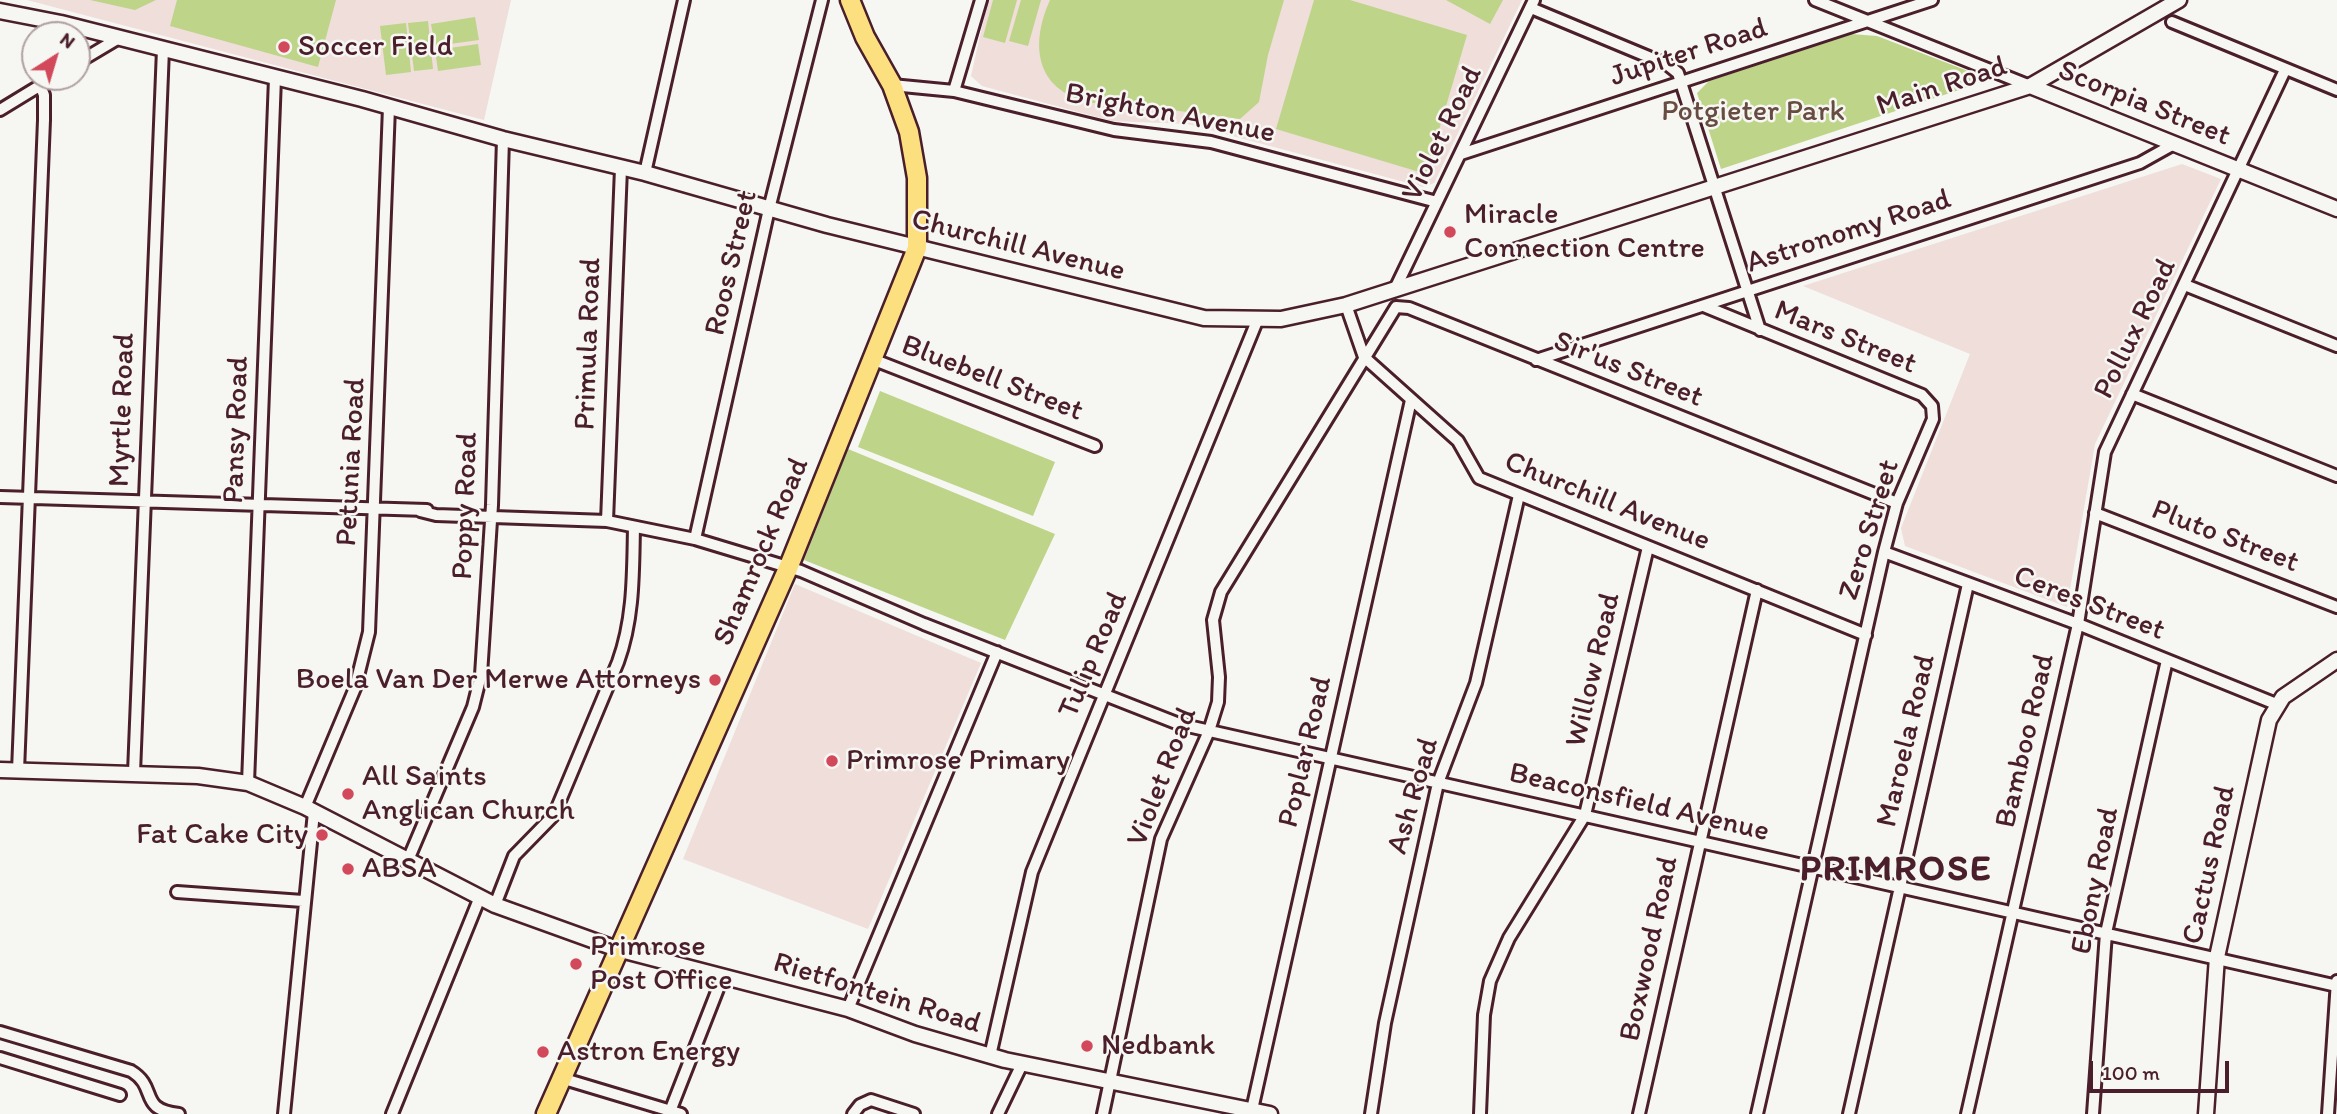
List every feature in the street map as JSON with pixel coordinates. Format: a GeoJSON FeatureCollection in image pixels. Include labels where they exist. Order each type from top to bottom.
{"type":"FeatureCollection","features":[{"type":"Feature","properties":{"kind":"main road","name":"Shamrock Road"},"geometry":{"type":"LineString","coordinates":[[546,1114],[789,566],[917,248],[918,178],[909,132],[892,85],[865,37],[850,0]]}},
{"type":"Feature","properties":{"kind":"street"},"geometry":{"type":"LineString","coordinates":[[645,173],[684,0]]}},
{"type":"Feature","properties":{"kind":"street","name":"Roos Street"},"geometry":{"type":"LineString","coordinates":[[695,539],[769,209],[822,0]]}},
{"type":"Feature","properties":{"kind":"street"},"geometry":{"type":"LineString","coordinates":[[954,91],[981,0]]}},
{"type":"Feature","properties":{"kind":"street","name":"Scorpia Street"},"geometry":{"type":"LineString","coordinates":[[1815,0],[2337,209]]}},
{"type":"Feature","properties":{"kind":"street","name":"Jupiter Road"},"geometry":{"type":"LineString","coordinates":[[1461,154],[1932,0]]}},
{"type":"Feature","properties":{"kind":"street","name":"Main Road"},"geometry":{"type":"LineString","coordinates":[[1346,305],[2030,86],[2179,0]]}},
{"type":"Feature","properties":{"kind":"street","name":"Churchill Avenue"},"geometry":{"type":"LineString","coordinates":[[0,3],[55,21]]}},
{"type":"Feature","properties":{"kind":"street"},"geometry":{"type":"LineString","coordinates":[[1532,4],[1668,65],[1683,80],[1760,330]]}},
{"type":"Feature","properties":{"kind":"street","name":"Violet Road"},"geometry":{"type":"LineString","coordinates":[[1395,289],[1532,4]]}},
{"type":"Feature","properties":{"kind":"street","name":"Churchill Avenue"},"geometry":{"type":"LineString","coordinates":[[0,11],[51,21]]}},
{"type":"Feature","properties":{"kind":"street"},"geometry":{"type":"LineString","coordinates":[[2172,22],[2337,90]]}},
{"type":"Feature","properties":{"kind":"street","name":"Churchill Avenue"},"geometry":{"type":"LineString","coordinates":[[91,31],[503,139],[645,173],[917,248],[1204,318],[1257,321],[1346,305],[1364,357],[1458,441],[1479,478],[1866,635]]}},
{"type":"Feature","properties":{"kind":"street"},"geometry":{"type":"LineString","coordinates":[[91,55],[119,38]]}},
{"type":"Feature","properties":{"kind":"street","name":"Myrtle Road"},"geometry":{"type":"LineString","coordinates":[[134,773],[163,49]]}},
{"type":"Feature","properties":{"kind":"street","name":"Pollux Road"},"geometry":{"type":"LineString","coordinates":[[2078,624],[2105,452],[2285,70]]}},
{"type":"Feature","properties":{"kind":"street","name":"Pansy Road"},"geometry":{"type":"LineString","coordinates":[[248,783],[275,78]]}},
{"type":"Feature","properties":{"kind":"street","name":"Brighton Avenue"},"geometry":{"type":"LineString","coordinates":[[892,85],[954,91],[1114,130],[1211,142],[1437,202]]}},
{"type":"Feature","properties":{"kind":"street"},"geometry":{"type":"LineString","coordinates":[[0,110],[30,91]]}},
{"type":"Feature","properties":{"kind":"street"},"geometry":{"type":"LineString","coordinates":[[18,771],[44,120],[42,91]]}},
{"type":"Feature","properties":{"kind":"street","name":"Petunia Road"},"geometry":{"type":"LineString","coordinates":[[284,1114],[309,809],[363,664],[369,632],[389,107]]}},
{"type":"Feature","properties":{"kind":"street","name":"Poppy Road"},"geometry":{"type":"LineString","coordinates":[[408,860],[478,693],[484,649],[503,139]]}},
{"type":"Feature","properties":{"kind":"street","name":"Astronomy Road"},"geometry":{"type":"LineString","coordinates":[[1536,360],[2140,163],[2174,144]]}},
{"type":"Feature","properties":{"kind":"street","name":"Primula Road"},"geometry":{"type":"LineString","coordinates":[[607,521],[621,168]]}},
{"type":"Feature","properties":{"kind":"street"},"geometry":{"type":"LineString","coordinates":[[1398,251],[1410,257]]}},
{"type":"Feature","properties":{"kind":"street"},"geometry":{"type":"LineString","coordinates":[[2185,285],[2337,346]]}},
{"type":"Feature","properties":{"kind":"street","name":"Sir'us Street"},"geometry":{"type":"LineString","coordinates":[[1364,357],[1389,315],[1399,306],[1897,503]]}},
{"type":"Feature","properties":{"kind":"street","name":"Mars Street"},"geometry":{"type":"LineString","coordinates":[[1704,306],[1928,400]]}},
{"type":"Feature","properties":{"kind":"street","name":"Tulip Road"},"geometry":{"type":"LineString","coordinates":[[990,1056],[1032,872],[1257,321]]}},
{"type":"Feature","properties":{"kind":"street","name":"Violet Road"},"geometry":{"type":"LineString","coordinates":[[1103,1114],[1161,839],[1209,731],[1219,690],[1213,620],[1221,592],[1364,357]]}},
{"type":"Feature","properties":{"kind":"street","name":"Bluebell Street"},"geometry":{"type":"LineString","coordinates":[[872,359],[1094,446]]}},
{"type":"Feature","properties":{"kind":"street"},"geometry":{"type":"LineString","coordinates":[[2132,394],[2337,476]]}},
{"type":"Feature","properties":{"kind":"street","name":"Poplar Road"},"geometry":{"type":"LineString","coordinates":[[1251,1112],[1411,400]]}},
{"type":"Feature","properties":{"kind":"street","name":"Zero Street"},"geometry":{"type":"LineString","coordinates":[[1757,1114],[1884,552],[1897,503],[1933,418],[1928,400]]}},
{"type":"Feature","properties":{"kind":"street","name":"Ash Road"},"geometry":{"type":"LineString","coordinates":[[1371,1114],[1385,1023],[1438,783],[1476,683],[1519,495]]}},
{"type":"Feature","properties":{"kind":"street","name":"Beaconsfield Avenue"},"geometry":{"type":"LineString","coordinates":[[0,497],[375,509],[420,511],[436,515],[491,514],[607,521],[695,539],[789,566],[857,594],[887,601],[943,629],[1155,717],[2337,984]]}},
{"type":"Feature","properties":{"kind":"street","name":"Pluto Street"},"geometry":{"type":"LineString","coordinates":[[2095,513],[2337,607]]}},
{"type":"Feature","properties":{"kind":"street"},"geometry":{"type":"LineString","coordinates":[[495,905],[514,856],[554,815],[627,638],[631,608],[634,527]]}},
{"type":"Feature","properties":{"kind":"street","name":"Willow Road"},"geometry":{"type":"LineString","coordinates":[[1479,1114],[1484,1007],[1494,970],[1509,938],[1585,815],[1648,547]]}},
{"type":"Feature","properties":{"kind":"street","name":"Ceres Street"},"geometry":{"type":"LineString","coordinates":[[1884,552],[2078,624],[2276,704]]}},
{"type":"Feature","properties":{"kind":"street","name":"Maroela Road"},"geometry":{"type":"LineString","coordinates":[[1849,1114],[1968,584]]}},
{"type":"Feature","properties":{"kind":"street","name":"Boxwood Road"},"geometry":{"type":"LineString","coordinates":[[1639,1114],[1756,590]]}},
{"type":"Feature","properties":{"kind":"street","name":"Bamboo Road"},"geometry":{"type":"LineString","coordinates":[[1967,1114],[2078,624]]}},
{"type":"Feature","properties":{"kind":"street"},"geometry":{"type":"LineString","coordinates":[[848,1009],[997,652]]}},
{"type":"Feature","properties":{"kind":"street","name":"Ebony Road"},"geometry":{"type":"LineString","coordinates":[[2093,1114],[2106,933],[2167,660]]}},
{"type":"Feature","properties":{"kind":"street"},"geometry":{"type":"LineString","coordinates":[[2276,704],[2337,660]]}},
{"type":"Feature","properties":{"kind":"street","name":"Cactus Road"},"geometry":{"type":"LineString","coordinates":[[2206,1114],[2217,957],[2264,738],[2276,704]]}},
{"type":"Feature","properties":{"kind":"street","name":"Rietfontein Road"},"geometry":{"type":"LineString","coordinates":[[0,770],[198,776],[248,783],[309,809],[495,905],[617,949],[848,1009],[915,1034],[990,1056],[1109,1083],[1270,1114]]}},
{"type":"Feature","properties":{"kind":"street"},"geometry":{"type":"LineString","coordinates":[[177,892],[303,901]]}},
{"type":"Feature","properties":{"kind":"street"},"geometry":{"type":"LineString","coordinates":[[392,1114],[480,897]]}},
{"type":"Feature","properties":{"kind":"street"},"geometry":{"type":"LineString","coordinates":[[561,1078],[673,1113],[723,976]]}},
{"type":"Feature","properties":{"kind":"street"},"geometry":{"type":"LineString","coordinates":[[2328,1114],[2337,984]]}},
{"type":"Feature","properties":{"kind":"street"},"geometry":{"type":"LineString","coordinates":[[0,1032],[131,1071],[143,1080],[154,1106],[161,1112],[179,1114]]}},
{"type":"Feature","properties":{"kind":"street"},"geometry":{"type":"LineString","coordinates":[[0,1058],[120,1095]]}},
{"type":"Feature","properties":{"kind":"street"},"geometry":{"type":"LineString","coordinates":[[998,1114],[1022,1064]]}},
{"type":"Feature","properties":{"kind":"street"},"geometry":{"type":"LineString","coordinates":[[853,1114],[860,1105],[872,1100],[914,1114]]}},
{"type":"Feature","properties":{"kind":"shaded area"},"geometry":{"type":"Polygon","coordinates":[[[27,0],[511,0],[484,120],[27,0]]]}},
{"type":"Feature","properties":{"kind":"shaded area"},"geometry":{"type":"Polygon","coordinates":[[[988,0],[1522,0],[1434,183],[1423,187],[1188,124],[1112,121],[982,86],[971,76],[988,0]]]}},
{"type":"Feature","properties":{"kind":"shaded area"},"geometry":{"type":"Polygon","coordinates":[[[2182,164],[2221,179],[2095,444],[2067,607],[1905,546],[1901,528],[1970,354],[1803,286],[2182,164]]]}},
{"type":"Feature","properties":{"kind":"shaded area","name":"Primrose Primary"},"geometry":{"type":"Polygon","coordinates":[[[795,584],[981,663],[868,929],[683,859],[795,584]]]}},
{"type":"Feature","properties":{"kind":"green space"},"geometry":{"type":"Polygon","coordinates":[[[90,0],[156,0],[135,10],[90,0]]]}},
{"type":"Feature","properties":{"kind":"green space","name":"Soccer Field"},"geometry":{"type":"Polygon","coordinates":[[[177,0],[336,0],[318,67],[170,26],[177,0]]]}},
{"type":"Feature","properties":{"kind":"green space"},"geometry":{"type":"Polygon","coordinates":[[[993,0],[1017,0],[1005,43],[983,37],[993,0]]]}},
{"type":"Feature","properties":{"kind":"green space"},"geometry":{"type":"Polygon","coordinates":[[[1021,0],[1041,0],[1028,46],[1009,41],[1021,0]]]}},
{"type":"Feature","properties":{"kind":"green space"},"geometry":{"type":"Polygon","coordinates":[[[1050,0],[1284,0],[1268,55],[1259,102],[1240,119],[1105,105],[1071,96],[1057,87],[1042,63],[1040,33],[1050,0]]]}},
{"type":"Feature","properties":{"kind":"green space"},"geometry":{"type":"Polygon","coordinates":[[[1314,0],[1350,0],[1467,35],[1426,174],[1276,129],[1314,0]]]}},
{"type":"Feature","properties":{"kind":"green space"},"geometry":{"type":"Polygon","coordinates":[[[1446,0],[1503,0],[1490,24],[1446,0]]]}},
{"type":"Feature","properties":{"kind":"green space"},"geometry":{"type":"Polygon","coordinates":[[[475,17],[479,40],[435,46],[431,24],[475,17]]]}},
{"type":"Feature","properties":{"kind":"green space"},"geometry":{"type":"Polygon","coordinates":[[[428,21],[433,69],[414,71],[408,23],[428,21]]]}},
{"type":"Feature","properties":{"kind":"green space"},"geometry":{"type":"Polygon","coordinates":[[[406,23],[411,72],[386,75],[380,26],[406,23]]]}},
{"type":"Feature","properties":{"kind":"green space","name":"Potgieter Park"},"geometry":{"type":"Polygon","coordinates":[[[1851,34],[1877,36],[1981,76],[1971,86],[1721,169],[1697,93],[1709,81],[1851,34]]]}},
{"type":"Feature","properties":{"kind":"green space"},"geometry":{"type":"Polygon","coordinates":[[[478,44],[481,65],[438,71],[435,50],[478,44]]]}},
{"type":"Feature","properties":{"kind":"green space"},"geometry":{"type":"Polygon","coordinates":[[[880,391],[1055,462],[1033,516],[858,447],[880,391]]]}},
{"type":"Feature","properties":{"kind":"green space"},"geometry":{"type":"Polygon","coordinates":[[[848,449],[1055,534],[1005,640],[804,560],[848,449]]]}},
{"type":"Feature","properties":{"kind":"place","name":"Soccer Field"},"geometry":{"type":"Point","coordinates":[284,47]}},
{"type":"Feature","properties":{"kind":"place","name":"Miracle Connection Centre"},"geometry":{"type":"Point","coordinates":[1450,232]}},
{"type":"Feature","properties":{"kind":"place","name":"Boela Van Der Merwe Attorneys"},"geometry":{"type":"Point","coordinates":[715,680]}},
{"type":"Feature","properties":{"kind":"place","name":"Primrose Primary"},"geometry":{"type":"Point","coordinates":[832,761]}},
{"type":"Feature","properties":{"kind":"place","name":"All Saints Anglican Church"},"geometry":{"type":"Point","coordinates":[348,794]}},
{"type":"Feature","properties":{"kind":"place","name":"Fat Cake City"},"geometry":{"type":"Point","coordinates":[322,835]}},
{"type":"Feature","properties":{"kind":"place","name":"ABSA"},"geometry":{"type":"Point","coordinates":[348,869]}},
{"type":"Feature","properties":{"kind":"place","name":"Primrose Post Office"},"geometry":{"type":"Point","coordinates":[576,964]}},
{"type":"Feature","properties":{"kind":"place","name":"Nedbank"},"geometry":{"type":"Point","coordinates":[1087,1046]}},
{"type":"Feature","properties":{"kind":"place","name":"Astron Energy"},"geometry":{"type":"Point","coordinates":[543,1052]}},
{"type":"Feature","properties":{"kind":"district","name":"PRIMROSE"},"geometry":{"type":"Point","coordinates":[1896,871]}}]}
